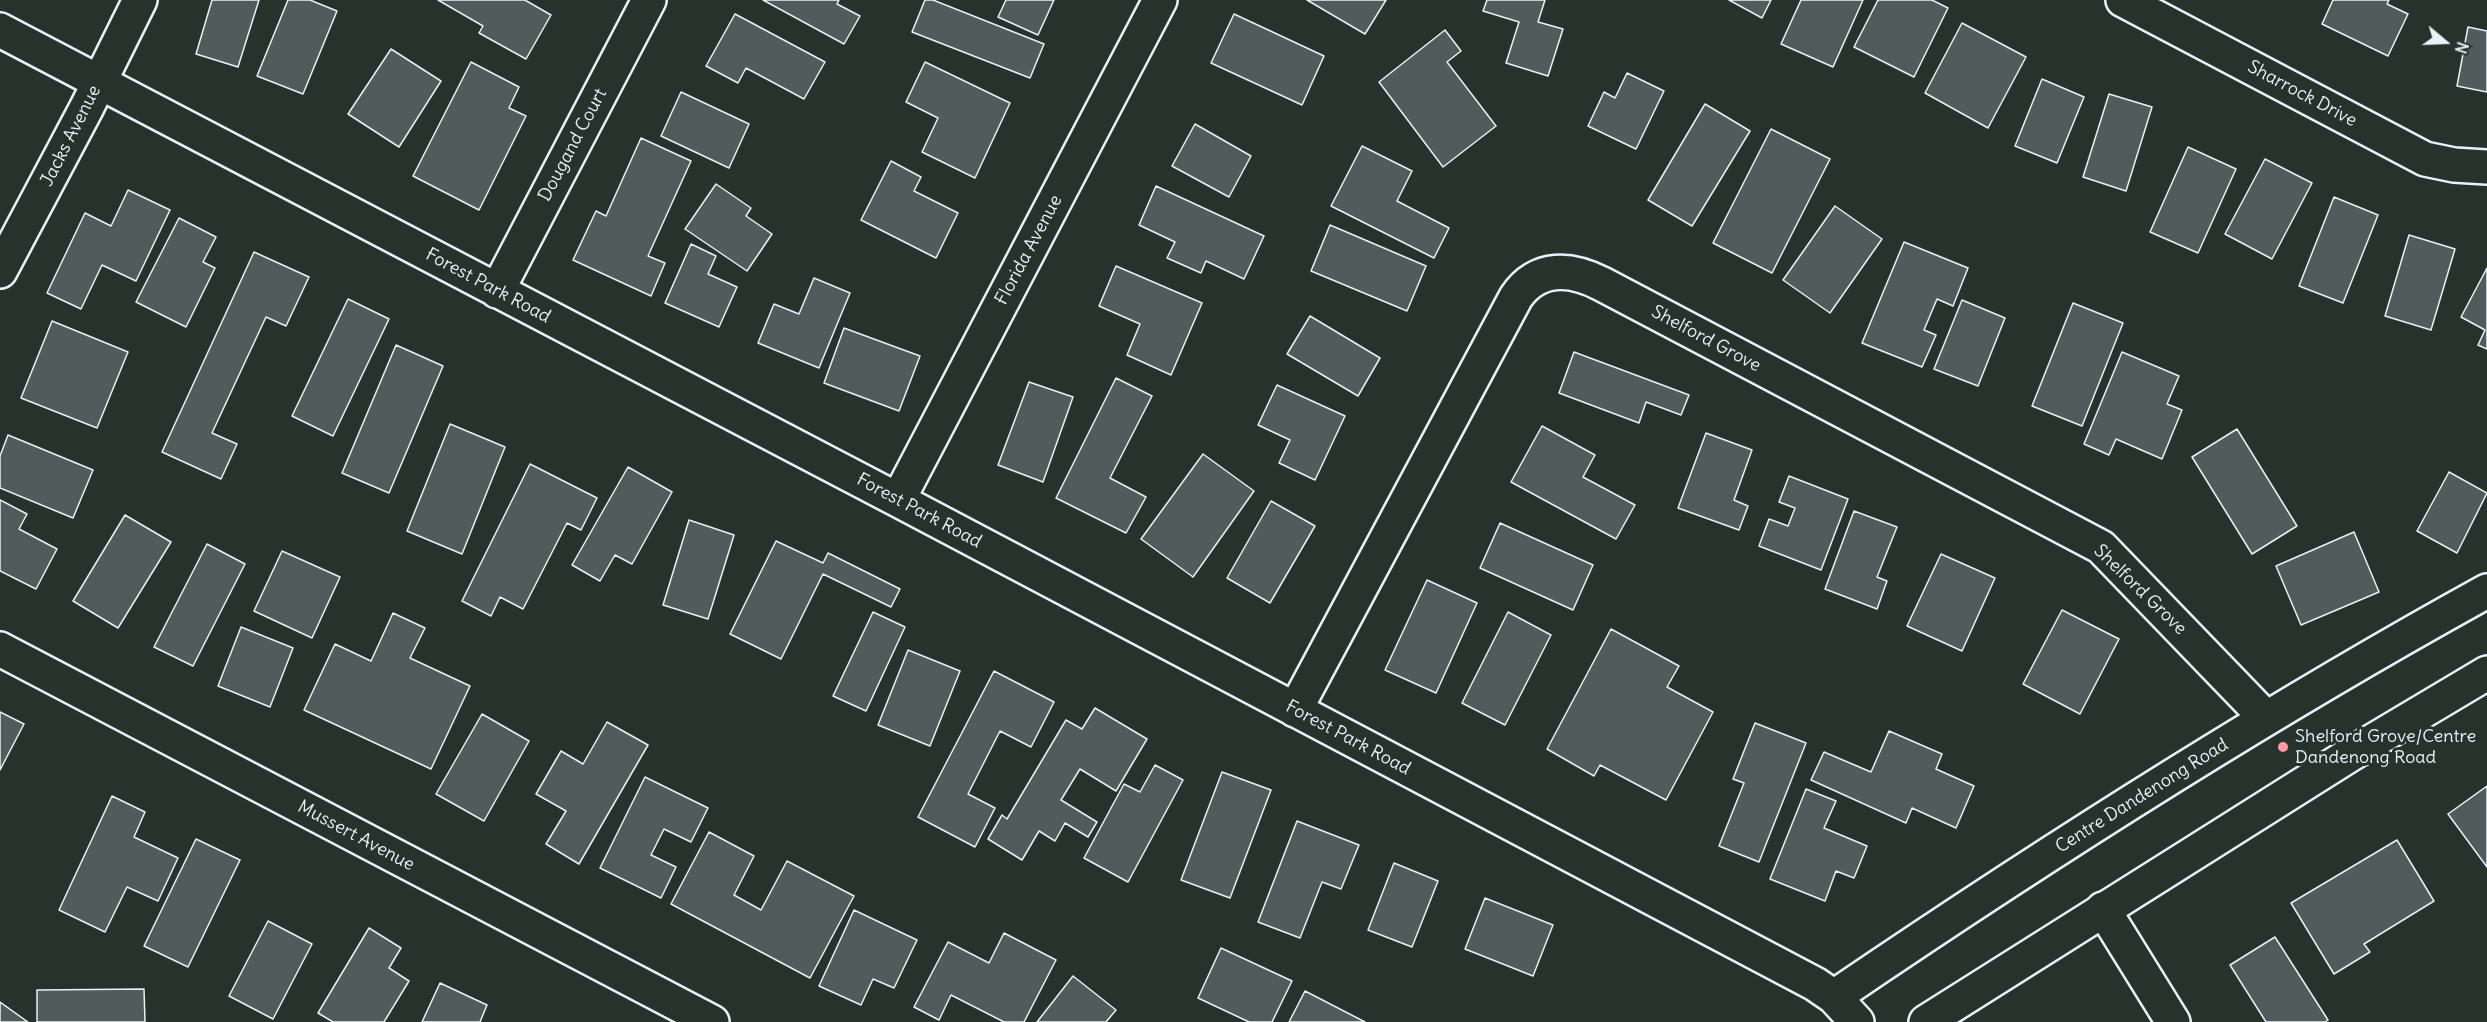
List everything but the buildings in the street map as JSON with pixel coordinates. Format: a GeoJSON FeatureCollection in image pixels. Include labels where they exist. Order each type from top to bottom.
{"type":"FeatureCollection","features":[{"type":"Feature","properties":{"kind":"street","name":"Jacks Avenue"},"geometry":{"type":"LineString","coordinates":[[0,271],[140,0]]}},
{"type":"Feature","properties":{"kind":"street","name":"Dougand Court"},"geometry":{"type":"LineString","coordinates":[[497,291],[649,0]]}},
{"type":"Feature","properties":{"kind":"street","name":"Florida Avenue"},"geometry":{"type":"LineString","coordinates":[[898,500],[1160,0]]}},
{"type":"Feature","properties":{"kind":"street","name":"Sharrock Drive"},"geometry":{"type":"LineString","coordinates":[[2123,0],[2425,159],[2454,165],[2487,167]]}},
{"type":"Feature","properties":{"kind":"street","name":"Forest Park Road"},"geometry":{"type":"LineString","coordinates":[[0,30],[898,500],[1804,978],[1834,997]]}},
{"type":"Feature","properties":{"kind":"street","name":"Shelford Grove"},"geometry":{"type":"LineString","coordinates":[[1295,710],[1516,297],[1522,288],[1538,277],[1570,271],[1602,284],[2101,547],[2266,718]]}},
{"type":"Feature","properties":{"kind":"street","name":"Centre Dandenong Road"},"geometry":{"type":"LineString","coordinates":[[1834,997],[1989,892],[2266,718],[2487,591]]}},
{"type":"Feature","properties":{"kind":"street","name":"Mussert Avenue"},"geometry":{"type":"LineString","coordinates":[[0,649],[680,1015],[712,1022]]}},
{"type":"Feature","properties":{"kind":"street"},"geometry":{"type":"LineString","coordinates":[[1926,1022],[2351,754],[2487,673]]}},
{"type":"Feature","properties":{"kind":"street"},"geometry":{"type":"LineString","coordinates":[[2103,909],[2173,1022]]}},
{"type":"Feature","properties":{"kind":"street"},"geometry":{"type":"LineString","coordinates":[[1834,997],[1857,1022]]}},
{"type":"Feature","properties":{"kind":"place","name":"Shelford Grove/Centre Dandenong Road"},"geometry":{"type":"Point","coordinates":[2283,747]}}]}
